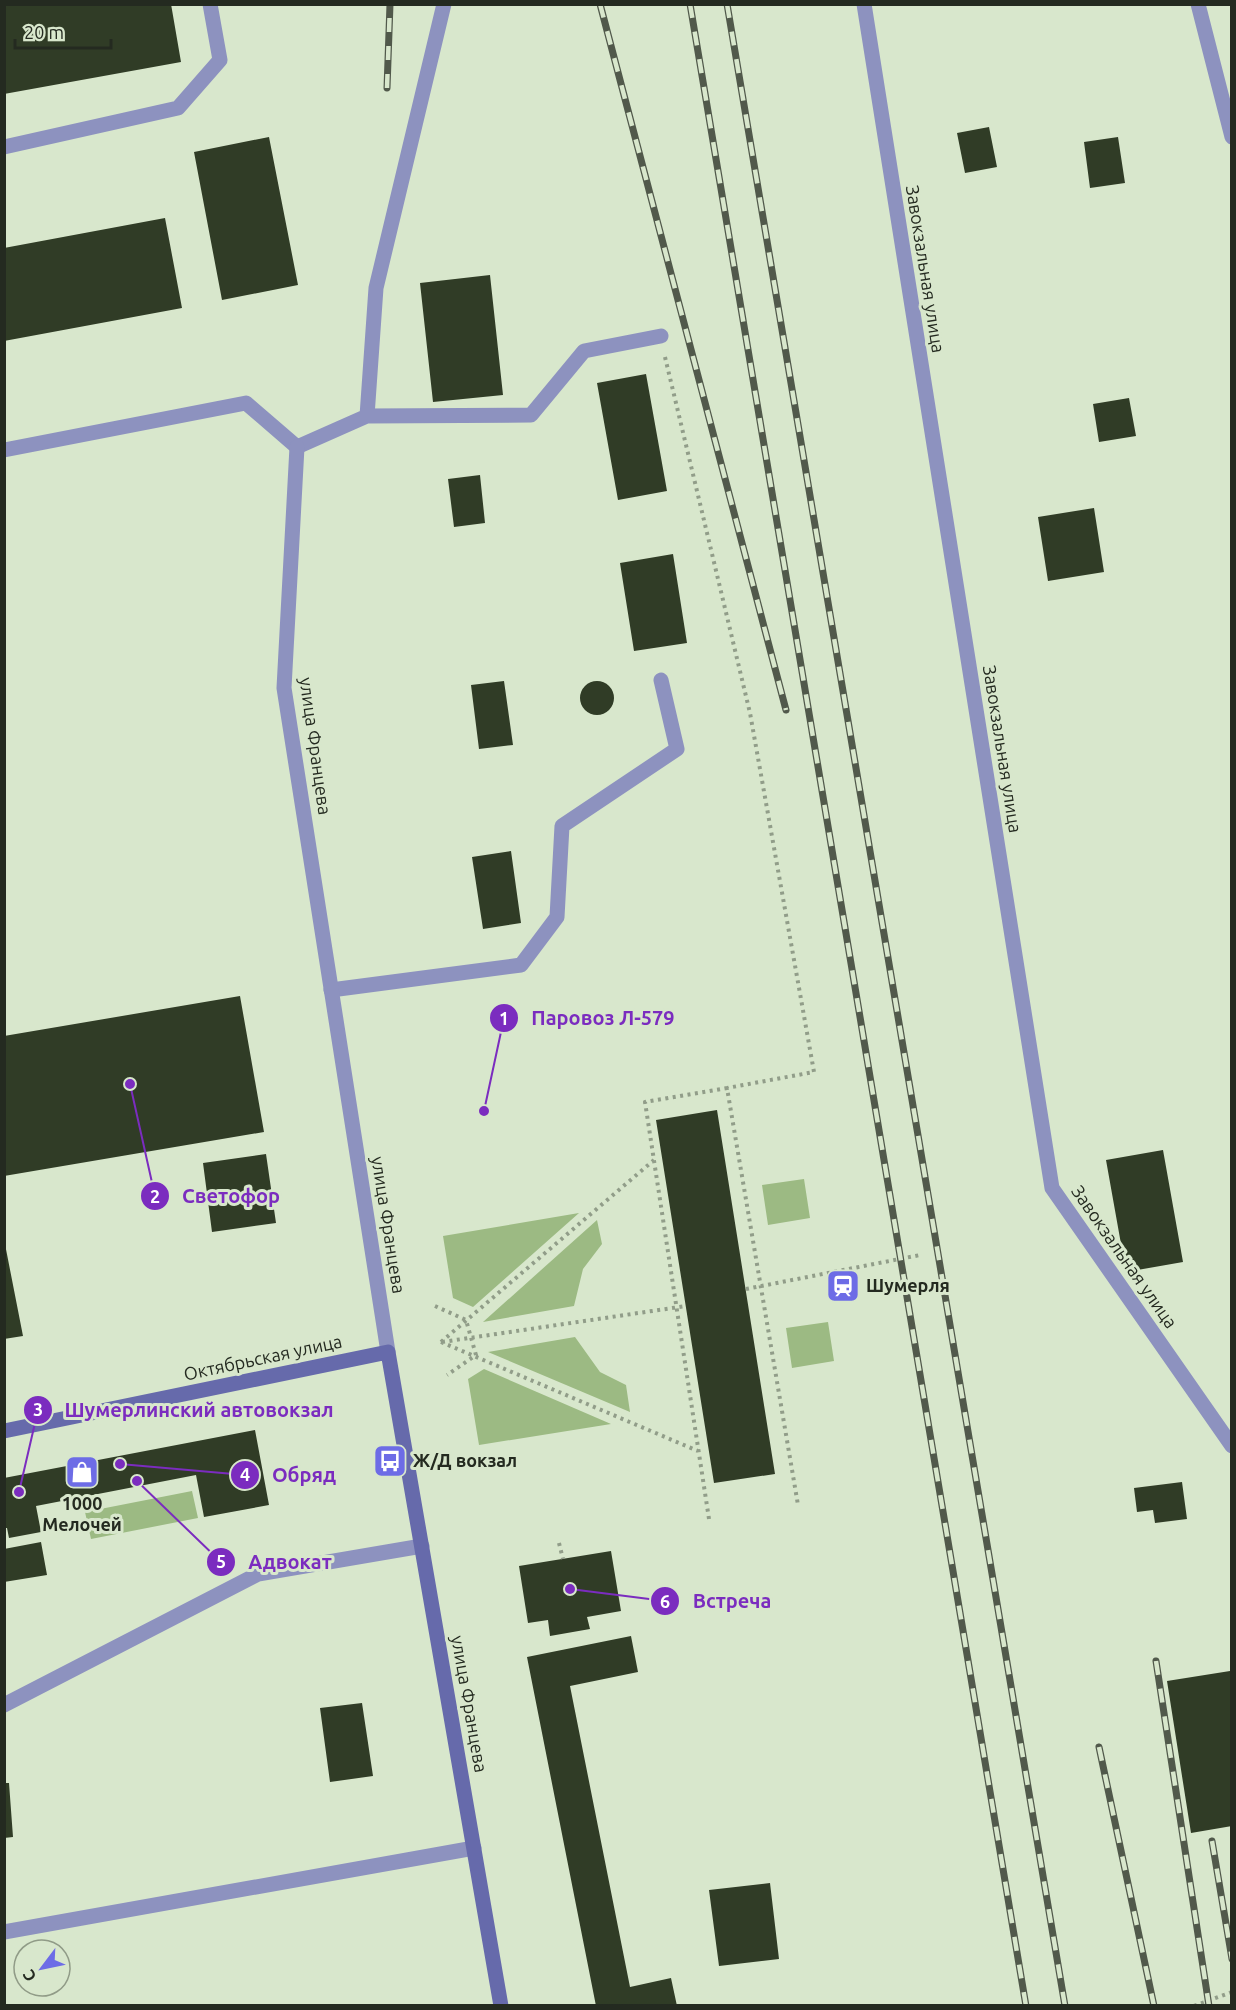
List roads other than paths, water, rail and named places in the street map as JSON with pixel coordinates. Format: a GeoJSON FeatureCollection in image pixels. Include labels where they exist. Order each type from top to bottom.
{"type":"FeatureCollection","features":[{"type":"Feature","properties":{"kind":"main road","name":"Октябрьская улица"},"geometry":{"type":"LineString","coordinates":[[4,1431],[388,1352]]}},
{"type":"Feature","properties":{"kind":"main road","name":"улица Францева"},"geometry":{"type":"LineString","coordinates":[[388,1352],[501,2006]]}},
{"type":"Feature","properties":{"kind":"street"},"geometry":{"type":"LineString","coordinates":[[4,147],[178,108],[220,60],[210,4]]}},
{"type":"Feature","properties":{"kind":"street"},"geometry":{"type":"LineString","coordinates":[[367,416],[376,288],[444,4]]}},
{"type":"Feature","properties":{"kind":"street","name":"Завокзальная улица"},"geometry":{"type":"LineString","coordinates":[[864,4],[1052,1188],[1232,1446]]}},
{"type":"Feature","properties":{"kind":"street"},"geometry":{"type":"LineString","coordinates":[[1198,4],[1232,137]]}},
{"type":"Feature","properties":{"kind":"street"},"geometry":{"type":"LineString","coordinates":[[4,450],[246,403],[297,447],[367,416],[531,415],[584,351],[661,336]]}},
{"type":"Feature","properties":{"kind":"street","name":"улица Францева"},"geometry":{"type":"LineString","coordinates":[[297,447],[284,687],[388,1352]]}},
{"type":"Feature","properties":{"kind":"street"},"geometry":{"type":"LineString","coordinates":[[331,990],[520,965],[557,917],[562,826],[677,749],[661,680]]}},
{"type":"Feature","properties":{"kind":"street"},"geometry":{"type":"LineString","coordinates":[[4,1705],[258,1574],[422,1546]]}},
{"type":"Feature","properties":{"kind":"street"},"geometry":{"type":"LineString","coordinates":[[4,1932],[474,1848]]}},
{"type":"Feature","properties":{"kind":"railway"},"geometry":{"type":"LineString","coordinates":[[387,88],[390,4]]}},
{"type":"Feature","properties":{"kind":"railway"},"geometry":{"type":"LineString","coordinates":[[600,4],[786,710]]}},
{"type":"Feature","properties":{"kind":"railway"},"geometry":{"type":"LineString","coordinates":[[690,4],[1026,2006]]}},
{"type":"Feature","properties":{"kind":"railway"},"geometry":{"type":"LineString","coordinates":[[727,4],[1065,2006]]}},
{"type":"Feature","properties":{"kind":"railway"},"geometry":{"type":"LineString","coordinates":[[1156,1661],[1209,2006]]}},
{"type":"Feature","properties":{"kind":"railway"},"geometry":{"type":"LineString","coordinates":[[1099,1747],[1154,2006]]}},
{"type":"Feature","properties":{"kind":"railway"},"geometry":{"type":"LineString","coordinates":[[1212,1841],[1232,1959]]}},
{"type":"Feature","properties":{"kind":"place","name":"Светофор"},"geometry":{"type":"Point","coordinates":[130,1084]}},
{"type":"Feature","properties":{"kind":"place","name":"Паровоз Л-579"},"geometry":{"type":"Point","coordinates":[484,1111]}},
{"type":"Feature","properties":{"kind":"place","name":"Шумерля"},"geometry":{"type":"Point","coordinates":[843,1286]}},
{"type":"Feature","properties":{"kind":"place","name":"Ж/Д вокзал"},"geometry":{"type":"Point","coordinates":[390,1461]}},
{"type":"Feature","properties":{"kind":"place","name":"Обряд"},"geometry":{"type":"Point","coordinates":[120,1464]}},
{"type":"Feature","properties":{"kind":"place","name":"1000 Мелочей"},"geometry":{"type":"Point","coordinates":[82,1472]}},
{"type":"Feature","properties":{"kind":"place","name":"Адвокат"},"geometry":{"type":"Point","coordinates":[137,1481]}},
{"type":"Feature","properties":{"kind":"place","name":"Шумерлинский автовокзал"},"geometry":{"type":"Point","coordinates":[19,1492]}},
{"type":"Feature","properties":{"kind":"place","name":"Встреча"},"geometry":{"type":"Point","coordinates":[570,1589]}}]}
